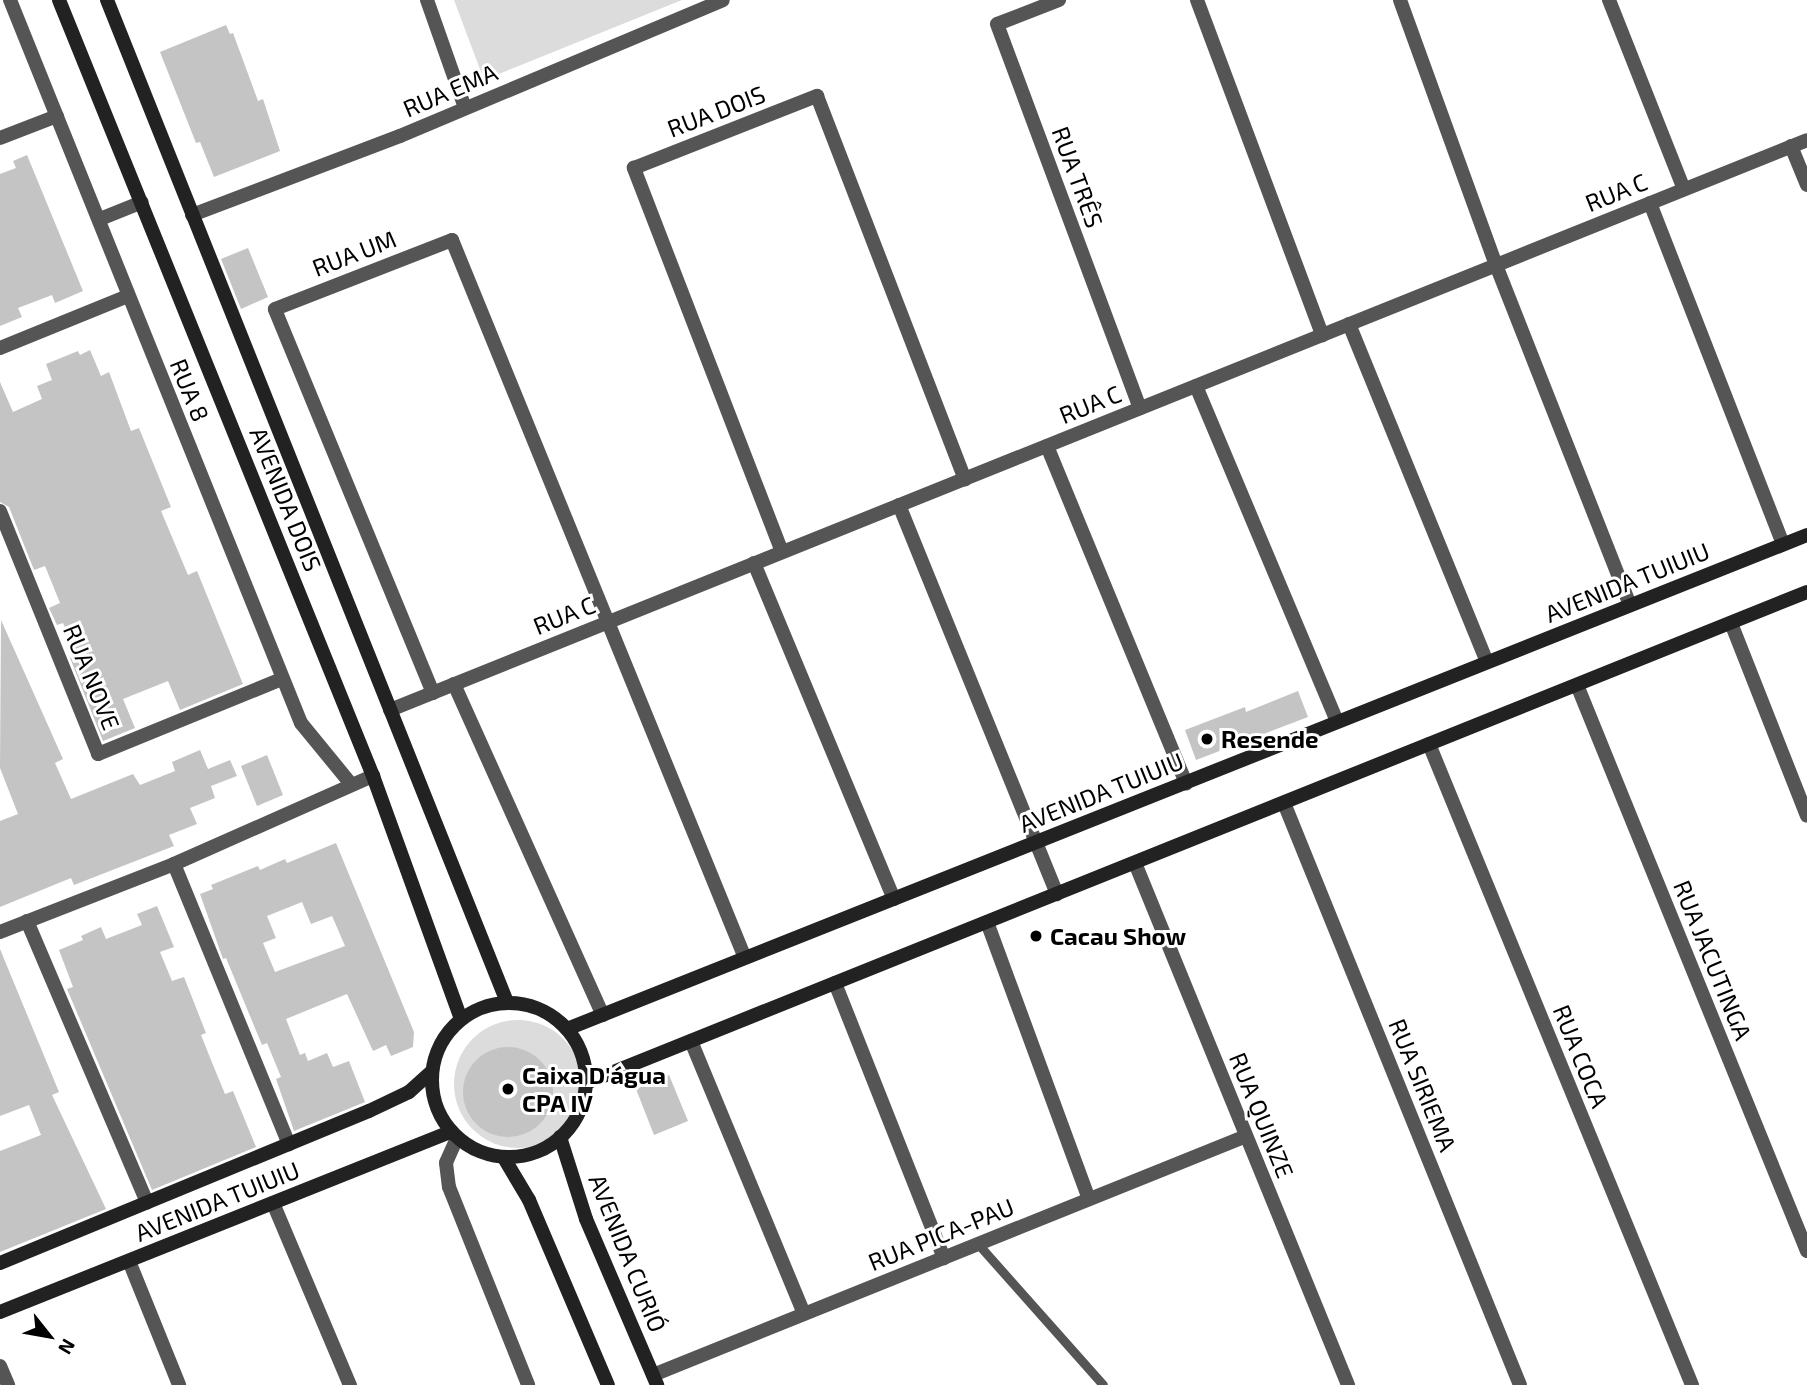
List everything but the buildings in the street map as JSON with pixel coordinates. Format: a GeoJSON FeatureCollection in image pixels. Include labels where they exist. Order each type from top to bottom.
{"type":"FeatureCollection","features":[{"type":"Feature","properties":{"kind":"main road","name":"AVENIDA DOIS"},"geometry":{"type":"LineString","coordinates":[[59,0],[373,776],[461,1019]]}},
{"type":"Feature","properties":{"kind":"main road","name":"AVENIDA DOIS"},"geometry":{"type":"LineString","coordinates":[[107,0],[507,1002]]}},
{"type":"Feature","properties":{"kind":"main road","name":"AVENIDA TUIUIU"},"geometry":{"type":"LineString","coordinates":[[568,1029],[1807,534]]}},
{"type":"Feature","properties":{"kind":"main road"},"geometry":{"type":"LineString","coordinates":[[586,1083],[1807,592]]}},
{"type":"Feature","properties":{"kind":"main road"},"geometry":{"type":"LineString","coordinates":[[507,1002],[529,1005],[550,1014],[568,1029],[578,1045],[586,1083],[574,1122],[560,1137],[534,1153],[504,1158],[479,1152],[454,1135],[439,1114],[432,1093],[432,1071],[442,1043],[461,1019],[482,1007],[507,1002]]}},
{"type":"Feature","properties":{"kind":"main road","name":"AVENIDA TUIUIU"},"geometry":{"type":"LineString","coordinates":[[0,1262],[409,1092],[432,1071]]}},
{"type":"Feature","properties":{"kind":"main road","name":"AVENIDA TUIUIU"},"geometry":{"type":"LineString","coordinates":[[0,1312],[273,1203],[454,1135]]}},
{"type":"Feature","properties":{"kind":"main road","name":"AVENIDA CURIÓ"},"geometry":{"type":"LineString","coordinates":[[560,1137],[586,1219],[655,1380]]}},
{"type":"Feature","properties":{"kind":"main road"},"geometry":{"type":"LineString","coordinates":[[504,1158],[529,1200],[608,1385]]}},
{"type":"Feature","properties":{"kind":"street","name":"RUA 8"},"geometry":{"type":"LineString","coordinates":[[10,0],[301,723],[351,784]]}},
{"type":"Feature","properties":{"kind":"street"},"geometry":{"type":"LineString","coordinates":[[427,0],[465,108]]}},
{"type":"Feature","properties":{"kind":"street","name":"RUA EMA"},"geometry":{"type":"LineString","coordinates":[[192,215],[465,108],[723,0]]}},
{"type":"Feature","properties":{"kind":"street","name":"RUA TRÊS"},"geometry":{"type":"LineString","coordinates":[[1059,0],[997,24],[1140,408]]}},
{"type":"Feature","properties":{"kind":"street"},"geometry":{"type":"LineString","coordinates":[[1197,0],[1321,335]]}},
{"type":"Feature","properties":{"kind":"street"},"geometry":{"type":"LineString","coordinates":[[1400,0],[1496,265],[1630,605]]}},
{"type":"Feature","properties":{"kind":"street"},"geometry":{"type":"LineString","coordinates":[[1609,0],[1684,189]]}},
{"type":"Feature","properties":{"kind":"street","name":"RUA DOIS"},"geometry":{"type":"LineString","coordinates":[[782,552],[634,168],[817,96],[965,479]]}},
{"type":"Feature","properties":{"kind":"street"},"geometry":{"type":"LineString","coordinates":[[0,138],[57,116]]}},
{"type":"Feature","properties":{"kind":"street","name":"RUA C"},"geometry":{"type":"LineString","coordinates":[[390,710],[1807,140]]}},
{"type":"Feature","properties":{"kind":"street"},"geometry":{"type":"LineString","coordinates":[[1791,146],[1807,185]]}},
{"type":"Feature","properties":{"kind":"street"},"geometry":{"type":"LineString","coordinates":[[100,219],[142,202]]}},
{"type":"Feature","properties":{"kind":"street"},"geometry":{"type":"LineString","coordinates":[[1650,203],[1783,544]]}},
{"type":"Feature","properties":{"kind":"street","name":"RUA UM"},"geometry":{"type":"LineString","coordinates":[[433,693],[275,309],[452,240],[609,621]]}},
{"type":"Feature","properties":{"kind":"street"},"geometry":{"type":"LineString","coordinates":[[0,348],[128,296]]}},
{"type":"Feature","properties":{"kind":"street"},"geometry":{"type":"LineString","coordinates":[[1349,324],[1487,662]]}},
{"type":"Feature","properties":{"kind":"street"},"geometry":{"type":"LineString","coordinates":[[1196,386],[1337,722]]}},
{"type":"Feature","properties":{"kind":"street"},"geometry":{"type":"LineString","coordinates":[[1047,446],[1185,782]]}},
{"type":"Feature","properties":{"kind":"street"},"geometry":{"type":"LineString","coordinates":[[899,505],[1038,841],[1057,894]]}},
{"type":"Feature","properties":{"kind":"street","name":"RUA NOVE"},"geometry":{"type":"LineString","coordinates":[[0,511],[99,754],[282,679]]}},
{"type":"Feature","properties":{"kind":"street"},"geometry":{"type":"LineString","coordinates":[[754,563],[894,899]]}},
{"type":"Feature","properties":{"kind":"street"},"geometry":{"type":"LineString","coordinates":[[609,621],[745,958]]}},
{"type":"Feature","properties":{"kind":"street"},"geometry":{"type":"LineString","coordinates":[[1731,623],[1807,816]]}},
{"type":"Feature","properties":{"kind":"street"},"geometry":{"type":"LineString","coordinates":[[454,684],[603,1015]]}},
{"type":"Feature","properties":{"kind":"street","name":"RUA JACUTINGA"},"geometry":{"type":"LineString","coordinates":[[1577,685],[1807,1251]]}},
{"type":"Feature","properties":{"kind":"street","name":"RUA COCA"},"geometry":{"type":"LineString","coordinates":[[1429,744],[1692,1385]]}},
{"type":"Feature","properties":{"kind":"street"},"geometry":{"type":"LineString","coordinates":[[0,932],[174,864],[373,776]]}},
{"type":"Feature","properties":{"kind":"street","name":"RUA SIRIEMA"},"geometry":{"type":"LineString","coordinates":[[1284,803],[1520,1385]]}},
{"type":"Feature","properties":{"kind":"street","name":"RUA QUINZE"},"geometry":{"type":"LineString","coordinates":[[1135,863],[1348,1385]]}},
{"type":"Feature","properties":{"kind":"street"},"geometry":{"type":"LineString","coordinates":[[174,864],[289,1144]]}},
{"type":"Feature","properties":{"kind":"street"},"geometry":{"type":"LineString","coordinates":[[27,921],[147,1202]]}},
{"type":"Feature","properties":{"kind":"street"},"geometry":{"type":"LineString","coordinates":[[987,922],[1089,1199]]}},
{"type":"Feature","properties":{"kind":"street"},"geometry":{"type":"LineString","coordinates":[[835,983],[944,1258]]}},
{"type":"Feature","properties":{"kind":"street"},"geometry":{"type":"LineString","coordinates":[[691,1041],[804,1314]]}},
{"type":"Feature","properties":{"kind":"street"},"geometry":{"type":"LineString","coordinates":[[454,1135],[446,1163],[449,1187],[528,1385]]}},
{"type":"Feature","properties":{"kind":"street","name":"RUA PICA-PAU"},"geometry":{"type":"LineString","coordinates":[[655,1380],[804,1314],[1246,1136]]}},
{"type":"Feature","properties":{"kind":"street"},"geometry":{"type":"LineString","coordinates":[[273,1203],[350,1385]]}},
{"type":"Feature","properties":{"kind":"street"},"geometry":{"type":"LineString","coordinates":[[129,1261],[179,1385]]}},
{"type":"Feature","properties":{"kind":"street"},"geometry":{"type":"LineString","coordinates":[[0,1366],[8,1385]]}},
{"type":"Feature","properties":{"kind":"lane"},"geometry":{"type":"LineString","coordinates":[[978,1244],[1104,1385]]}},
{"type":"Feature","properties":{"kind":"shaded area"},"geometry":{"type":"Polygon","coordinates":[[[454,0],[682,0],[484,80],[454,0]]]}},
{"type":"Feature","properties":{"kind":"shaded area"},"geometry":{"type":"Polygon","coordinates":[[[518,1020],[542,1025],[563,1039],[577,1060],[582,1084],[577,1108],[563,1129],[542,1143],[518,1148],[494,1143],[473,1129],[459,1108],[454,1084],[459,1060],[473,1039],[494,1025],[518,1020]]]}},
{"type":"Feature","properties":{"kind":"place","name":"Resende"},"geometry":{"type":"Point","coordinates":[1207,739]}},
{"type":"Feature","properties":{"kind":"place","name":"Cacau Show"},"geometry":{"type":"Point","coordinates":[1036,936]}},
{"type":"Feature","properties":{"kind":"place","name":"Caixa D'água CPA IV"},"geometry":{"type":"Point","coordinates":[508,1089]}}]}
